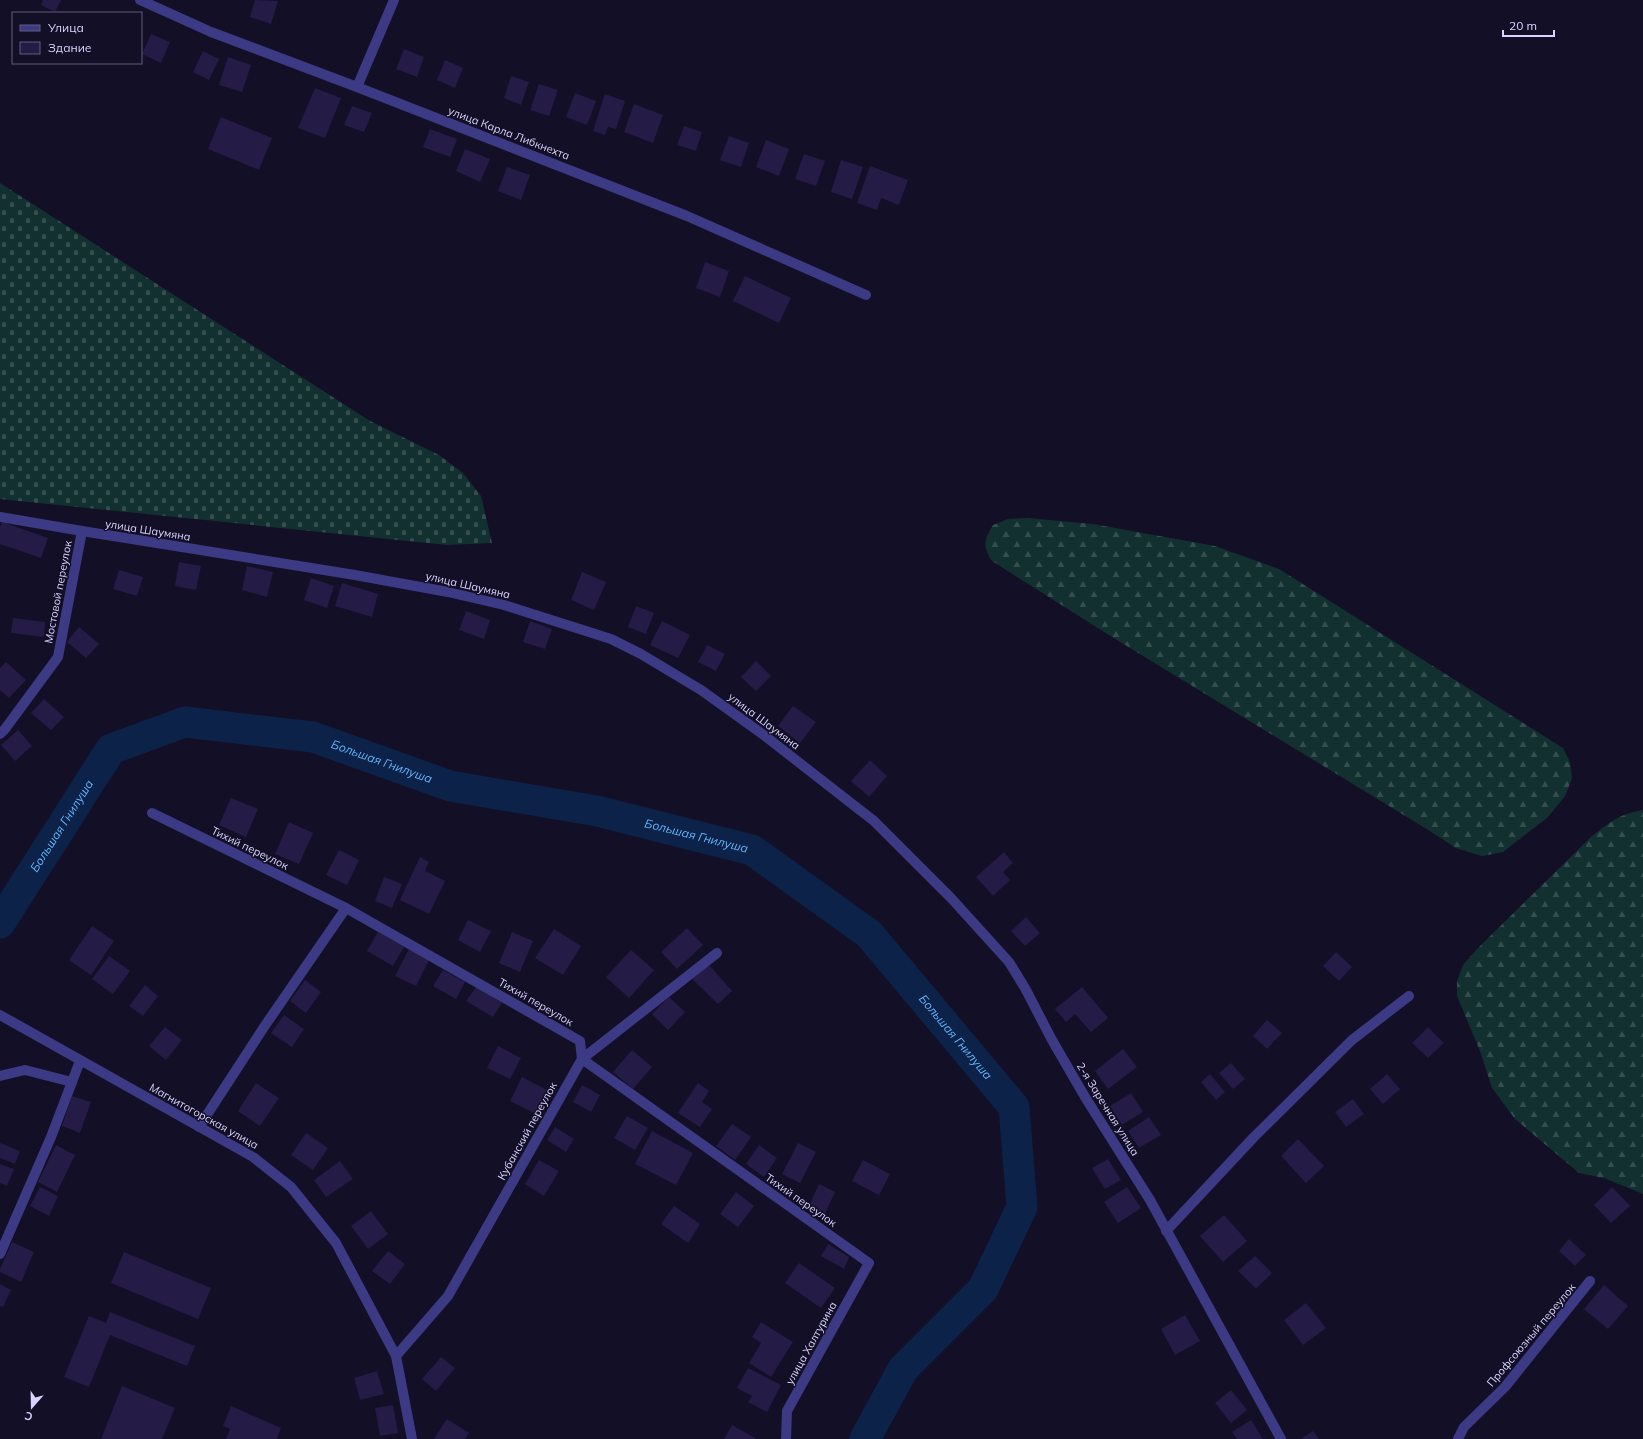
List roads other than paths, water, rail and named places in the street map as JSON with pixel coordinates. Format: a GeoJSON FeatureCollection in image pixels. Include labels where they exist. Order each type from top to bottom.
{"type":"FeatureCollection","features":[{"type":"Feature","properties":{"kind":"street","name":"улица Карла Либкнехта"},"geometry":{"type":"LineString","coordinates":[[140,0],[211,32],[357,87],[687,216],[866,295]]}},
{"type":"Feature","properties":{"kind":"street"},"geometry":{"type":"LineString","coordinates":[[357,87],[394,0]]}},
{"type":"Feature","properties":{"kind":"street","name":"улица Шаумяна"},"geometry":{"type":"LineString","coordinates":[[0,517],[355,575],[448,592],[504,604],[611,639],[641,654],[701,690],[765,736],[874,821]]}},
{"type":"Feature","properties":{"kind":"street","name":"Мостовой переулок"},"geometry":{"type":"LineString","coordinates":[[0,734],[58,657],[82,531]]}},
{"type":"Feature","properties":{"kind":"street","name":"Тихий переулок"},"geometry":{"type":"LineString","coordinates":[[152,813],[346,908],[580,1040],[582,1059],[870,1263]]}},
{"type":"Feature","properties":{"kind":"street","name":"2-я Заречная улица"},"geometry":{"type":"LineString","coordinates":[[874,821],[951,898],[1009,962],[1078,1084],[1150,1200],[1281,1439]]}},
{"type":"Feature","properties":{"kind":"street"},"geometry":{"type":"LineString","coordinates":[[199,1127],[264,1027],[346,908]]}},
{"type":"Feature","properties":{"kind":"street","name":"Кубанский переулок"},"geometry":{"type":"LineString","coordinates":[[396,1356],[448,1296],[582,1059],[717,953]]}},
{"type":"Feature","properties":{"kind":"street"},"geometry":{"type":"LineString","coordinates":[[1166,1231],[1254,1137],[1352,1040],[1408,996]]}},
{"type":"Feature","properties":{"kind":"street","name":"Магнитогорская улица"},"geometry":{"type":"LineString","coordinates":[[4,1018],[253,1157],[291,1187],[336,1243],[396,1356],[412,1439]]}},
{"type":"Feature","properties":{"kind":"street"},"geometry":{"type":"LineString","coordinates":[[0,1254],[51,1137],[80,1061]]}},
{"type":"Feature","properties":{"kind":"street"},"geometry":{"type":"LineString","coordinates":[[0,1076],[25,1070],[72,1082]]}},
{"type":"Feature","properties":{"kind":"street","name":"улица Халтурина"},"geometry":{"type":"LineString","coordinates":[[786,1439],[787,1411],[870,1263]]}},
{"type":"Feature","properties":{"kind":"street","name":"Профсоюзный переулок"},"geometry":{"type":"LineString","coordinates":[[1458,1439],[1464,1427],[1505,1387],[1590,1281]]}},
{"type":"Feature","properties":{"kind":"waterway","name":"Большая Гнилуша"},"geometry":{"type":"LineString","coordinates":[[0,923],[111,749],[185,722],[313,737],[450,786],[597,811],[752,850],[869,934],[1014,1107],[1022,1207],[983,1289],[903,1369],[865,1439]]}}]}
